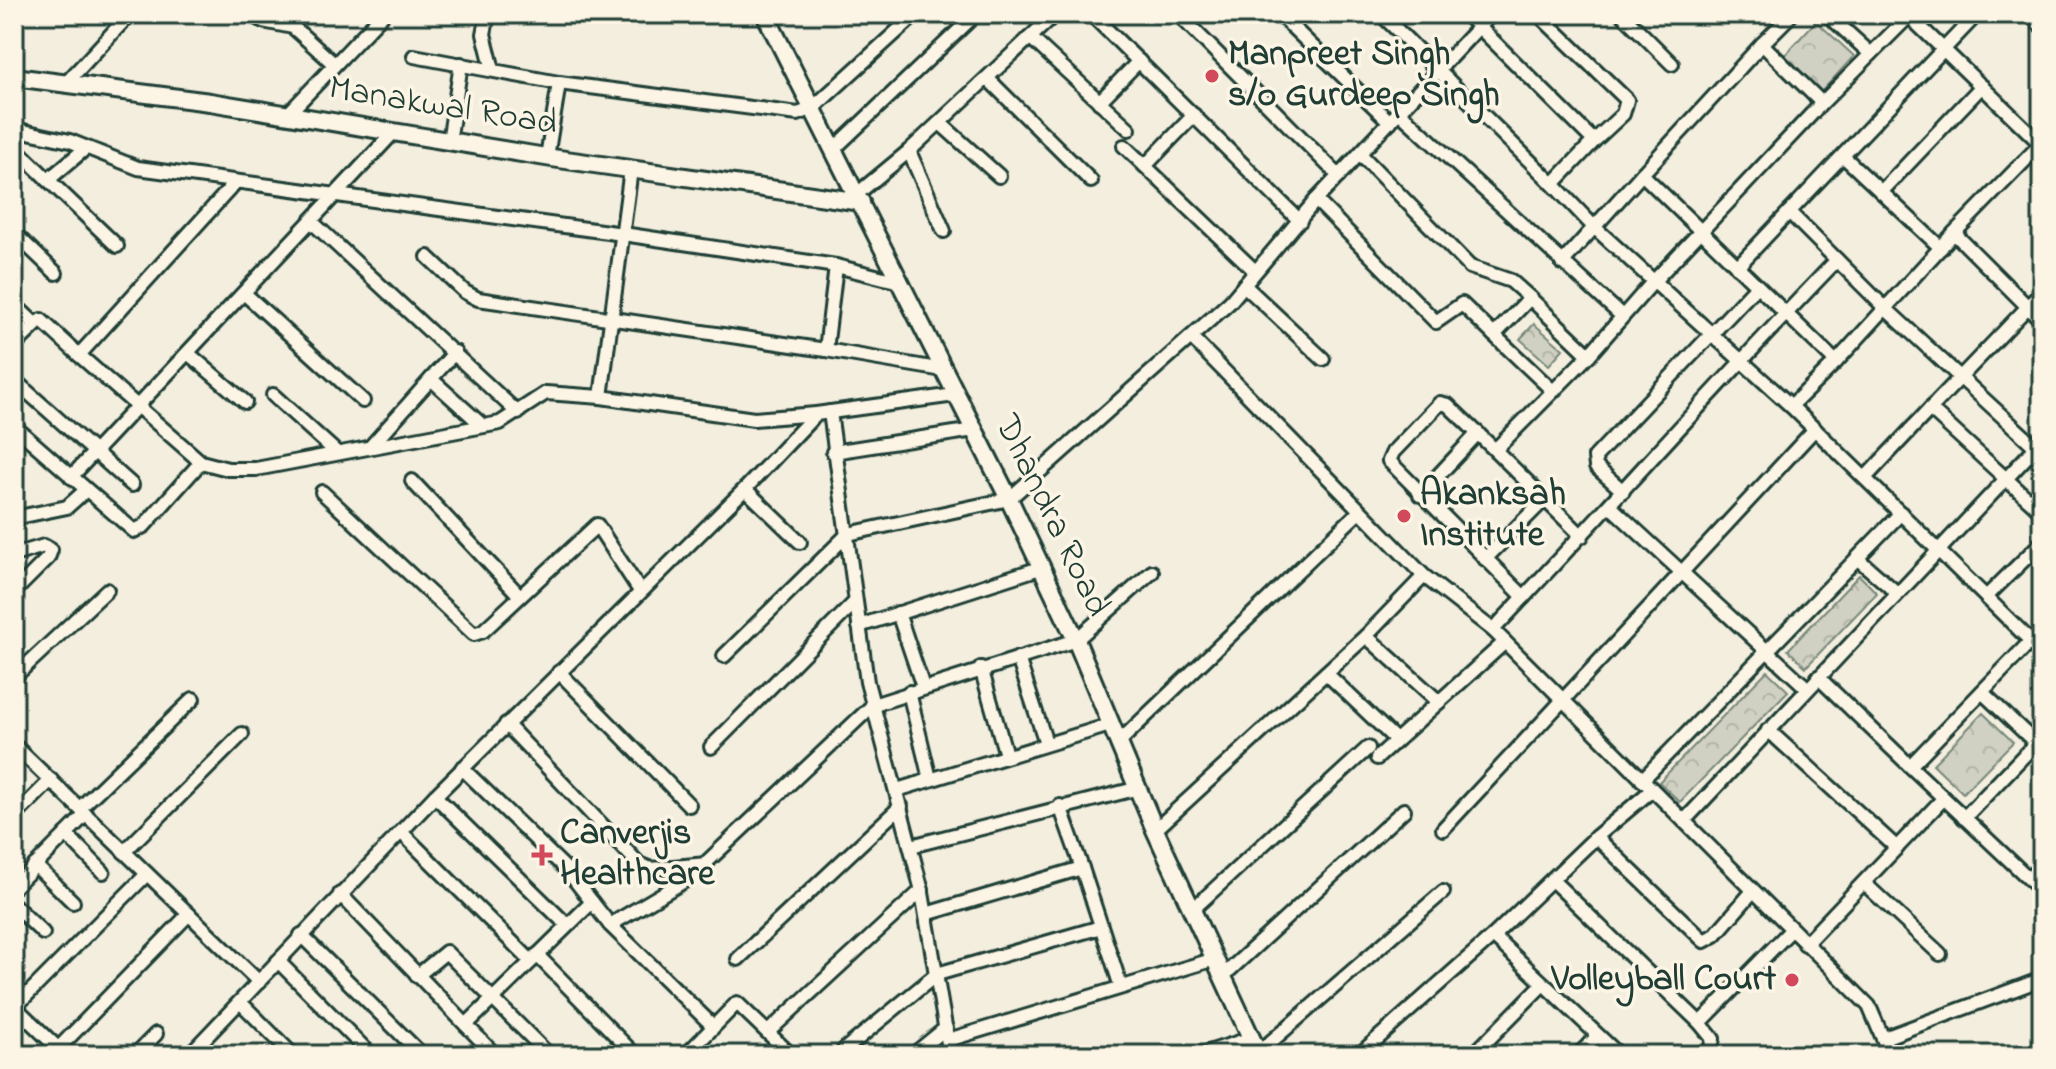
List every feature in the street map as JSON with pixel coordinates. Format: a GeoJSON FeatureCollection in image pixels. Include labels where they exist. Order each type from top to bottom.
{"type":"FeatureCollection","features":[{"type":"Feature","properties":{"kind":"street"},"geometry":{"type":"LineString","coordinates":[[67,82],[130,14]]}},
{"type":"Feature","properties":{"kind":"street"},"geometry":{"type":"LineString","coordinates":[[249,14],[263,21],[294,18],[334,64]]}},
{"type":"Feature","properties":{"kind":"street"},"geometry":{"type":"LineString","coordinates":[[288,114],[383,14]]}},
{"type":"Feature","properties":{"kind":"street"},"geometry":{"type":"LineString","coordinates":[[488,14],[484,34],[493,70]]}},
{"type":"Feature","properties":{"kind":"street","name":"Dhandra Road"},"geometry":{"type":"LineString","coordinates":[[765,14],[1009,499],[1076,640],[1155,830],[1256,1049]]}},
{"type":"Feature","properties":{"kind":"street"},"geometry":{"type":"LineString","coordinates":[[414,56],[559,83],[798,114],[813,108],[916,14]]}},
{"type":"Feature","properties":{"kind":"street"},"geometry":{"type":"LineString","coordinates":[[834,149],[976,14]]}},
{"type":"Feature","properties":{"kind":"street"},"geometry":{"type":"LineString","coordinates":[[859,198],[1055,14]]}},
{"type":"Feature","properties":{"kind":"street"},"geometry":{"type":"LineString","coordinates":[[1091,14],[1300,221]]}},
{"type":"Feature","properties":{"kind":"street"},"geometry":{"type":"LineString","coordinates":[[1178,14],[1339,176]]}},
{"type":"Feature","properties":{"kind":"street"},"geometry":{"type":"LineString","coordinates":[[1279,14],[1622,316]]}},
{"type":"Feature","properties":{"kind":"street"},"geometry":{"type":"LineString","coordinates":[[1381,14],[1594,227],[1866,477],[2042,652]]}},
{"type":"Feature","properties":{"kind":"street"},"geometry":{"type":"LineString","coordinates":[[1466,14],[1594,141]]}},
{"type":"Feature","properties":{"kind":"street"},"geometry":{"type":"LineString","coordinates":[[724,656],[848,534],[1009,499],[1192,338],[1244,285],[1316,200],[1491,14]]}},
{"type":"Feature","properties":{"kind":"street"},"geometry":{"type":"LineString","coordinates":[[1538,14],[1627,100],[1623,114],[1553,184]]}},
{"type":"Feature","properties":{"kind":"street"},"geometry":{"type":"LineString","coordinates":[[1622,14],[1672,64]]}},
{"type":"Feature","properties":{"kind":"street"},"geometry":{"type":"LineString","coordinates":[[1562,263],[1792,14]]}},
{"type":"Feature","properties":{"kind":"street"},"geometry":{"type":"LineString","coordinates":[[1827,14],[1871,54]]}},
{"type":"Feature","properties":{"kind":"street"},"geometry":{"type":"LineString","coordinates":[[1737,267],[1977,14]]}},
{"type":"Feature","properties":{"kind":"street"},"geometry":{"type":"LineString","coordinates":[[2029,14],[2042,27]]}},
{"type":"Feature","properties":{"kind":"street"},"geometry":{"type":"LineString","coordinates":[[1495,450],[1589,355],[1653,282],[1908,15],[2042,144],[1791,406]]}},
{"type":"Feature","properties":{"kind":"street"},"geometry":{"type":"LineString","coordinates":[[1031,38],[1129,129]]}},
{"type":"Feature","properties":{"kind":"street"},"geometry":{"type":"LineString","coordinates":[[1762,44],[1822,103]]}},
{"type":"Feature","properties":{"kind":"street"},"geometry":{"type":"LineString","coordinates":[[1099,102],[1139,61]]}},
{"type":"Feature","properties":{"kind":"street"},"geometry":{"type":"LineString","coordinates":[[449,142],[461,64]]}},
{"type":"Feature","properties":{"kind":"street","name":"Manakwal Road"},"geometry":{"type":"LineString","coordinates":[[14,77],[288,114],[547,157],[859,198]]}},
{"type":"Feature","properties":{"kind":"street"},"geometry":{"type":"LineString","coordinates":[[987,78],[1091,181]]}},
{"type":"Feature","properties":{"kind":"street"},"geometry":{"type":"LineString","coordinates":[[547,157],[559,83]]}},
{"type":"Feature","properties":{"kind":"street"},"geometry":{"type":"LineString","coordinates":[[1881,192],[1982,86]]}},
{"type":"Feature","properties":{"kind":"street"},"geometry":{"type":"LineString","coordinates":[[1145,166],[1194,115]]}},
{"type":"Feature","properties":{"kind":"street"},"geometry":{"type":"LineString","coordinates":[[940,123],[999,176]]}},
{"type":"Feature","properties":{"kind":"street"},"geometry":{"type":"LineString","coordinates":[[14,129],[86,148],[138,168],[623,234],[836,266],[900,282]]}},
{"type":"Feature","properties":{"kind":"street"},"geometry":{"type":"LineString","coordinates":[[71,477],[393,133]]}},
{"type":"Feature","properties":{"kind":"street"},"geometry":{"type":"LineString","coordinates":[[1124,146],[1255,271]]}},
{"type":"Feature","properties":{"kind":"street"},"geometry":{"type":"LineString","coordinates":[[14,147],[117,246]]}},
{"type":"Feature","properties":{"kind":"street"},"geometry":{"type":"LineString","coordinates":[[48,180],[86,148]]}},
{"type":"Feature","properties":{"kind":"street"},"geometry":{"type":"LineString","coordinates":[[909,151],[944,231]]}},
{"type":"Feature","properties":{"kind":"street"},"geometry":{"type":"LineString","coordinates":[[1360,154],[1470,267],[1511,281],[1589,355]]}},
{"type":"Feature","properties":{"kind":"street"},"geometry":{"type":"LineString","coordinates":[[1843,156],[1941,248]]}},
{"type":"Feature","properties":{"kind":"street"},"geometry":{"type":"LineString","coordinates":[[601,397],[631,169]]}},
{"type":"Feature","properties":{"kind":"street"},"geometry":{"type":"LineString","coordinates":[[1642,174],[1836,362]]}},
{"type":"Feature","properties":{"kind":"street"},"geometry":{"type":"LineString","coordinates":[[79,355],[235,183]]}},
{"type":"Feature","properties":{"kind":"street"},"geometry":{"type":"LineString","coordinates":[[1316,200],[1436,322],[1462,304],[1553,391]]}},
{"type":"Feature","properties":{"kind":"street"},"geometry":{"type":"LineString","coordinates":[[1684,821],[2005,477],[2039,450],[1885,308],[1789,212]]}},
{"type":"Feature","properties":{"kind":"street"},"geometry":{"type":"LineString","coordinates":[[312,222],[518,413]]}},
{"type":"Feature","properties":{"kind":"street"},"geometry":{"type":"LineString","coordinates":[[14,233],[56,273]]}},
{"type":"Feature","properties":{"kind":"street"},"geometry":{"type":"LineString","coordinates":[[1954,233],[2042,321]]}},
{"type":"Feature","properties":{"kind":"street"},"geometry":{"type":"LineString","coordinates":[[428,257],[465,292],[478,299],[943,370]]}},
{"type":"Feature","properties":{"kind":"street"},"geometry":{"type":"LineString","coordinates":[[1493,630],[1610,506],[1740,359],[1837,260]]}},
{"type":"Feature","properties":{"kind":"street"},"geometry":{"type":"LineString","coordinates":[[826,350],[836,266]]}},
{"type":"Feature","properties":{"kind":"street"},"geometry":{"type":"LineString","coordinates":[[1244,285],[1323,359]]}},
{"type":"Feature","properties":{"kind":"street"},"geometry":{"type":"LineString","coordinates":[[1623,491],[1596,467],[1595,457],[1757,286]]}},
{"type":"Feature","properties":{"kind":"street"},"geometry":{"type":"LineString","coordinates":[[1866,477],[2042,292]]}},
{"type":"Feature","properties":{"kind":"street"},"geometry":{"type":"LineString","coordinates":[[245,294],[363,401]]}},
{"type":"Feature","properties":{"kind":"street"},"geometry":{"type":"LineString","coordinates":[[1494,335],[1530,298]]}},
{"type":"Feature","properties":{"kind":"street"},"geometry":{"type":"LineString","coordinates":[[14,304],[35,324]]}},
{"type":"Feature","properties":{"kind":"street"},"geometry":{"type":"LineString","coordinates":[[14,346],[35,324],[44,321],[201,462],[228,469],[256,469],[483,426],[518,413],[546,393],[601,397],[754,419],[955,395]]}},
{"type":"Feature","properties":{"kind":"street"},"geometry":{"type":"LineString","coordinates":[[1192,338],[1424,576],[1493,630],[1869,1006],[1890,1055]]}},
{"type":"Feature","properties":{"kind":"street"},"geometry":{"type":"LineString","coordinates":[[372,445],[455,352]]}},
{"type":"Feature","properties":{"kind":"street"},"geometry":{"type":"LineString","coordinates":[[189,354],[245,402]]}},
{"type":"Feature","properties":{"kind":"street"},"geometry":{"type":"LineString","coordinates":[[431,379],[483,426]]}},
{"type":"Feature","properties":{"kind":"street"},"geometry":{"type":"LineString","coordinates":[[14,380],[132,485]]}},
{"type":"Feature","properties":{"kind":"street"},"geometry":{"type":"LineString","coordinates":[[273,395],[336,452]]}},
{"type":"Feature","properties":{"kind":"street"},"geometry":{"type":"LineString","coordinates":[[1524,597],[1389,461],[1393,452],[1436,406],[1448,405],[1582,536]]}},
{"type":"Feature","properties":{"kind":"street"},"geometry":{"type":"LineString","coordinates":[[1930,409],[2042,512]]}},
{"type":"Feature","properties":{"kind":"street"},"geometry":{"type":"LineString","coordinates":[[830,412],[855,602],[873,705],[922,890],[950,1055]]}},
{"type":"Feature","properties":{"kind":"street"},"geometry":{"type":"LineString","coordinates":[[197,1052],[301,935],[462,768],[745,489],[816,414]]}},
{"type":"Feature","properties":{"kind":"street"},"geometry":{"type":"LineString","coordinates":[[14,426],[134,531],[144,526],[201,462]]}},
{"type":"Feature","properties":{"kind":"street"},"geometry":{"type":"LineString","coordinates":[[1443,829],[1815,429]]}},
{"type":"Feature","properties":{"kind":"street"},"geometry":{"type":"LineString","coordinates":[[833,452],[974,430]]}},
{"type":"Feature","properties":{"kind":"street"},"geometry":{"type":"LineString","coordinates":[[1420,495],[1478,433]]}},
{"type":"Feature","properties":{"kind":"street"},"geometry":{"type":"LineString","coordinates":[[412,481],[520,596]]}},
{"type":"Feature","properties":{"kind":"street"},"geometry":{"type":"LineString","coordinates":[[745,489],[800,542]]}},
{"type":"Feature","properties":{"kind":"street"},"geometry":{"type":"LineString","coordinates":[[14,518],[67,507],[86,490]]}},
{"type":"Feature","properties":{"kind":"street"},"geometry":{"type":"LineString","coordinates":[[322,492],[474,634],[483,631],[597,525],[640,591]]}},
{"type":"Feature","properties":{"kind":"street"},"geometry":{"type":"LineString","coordinates":[[1485,559],[1545,499]]}},
{"type":"Feature","properties":{"kind":"street"},"geometry":{"type":"LineString","coordinates":[[1610,506],[1808,689]]}},
{"type":"Feature","properties":{"kind":"street"},"geometry":{"type":"LineString","coordinates":[[1119,742],[1360,511]]}},
{"type":"Feature","properties":{"kind":"street"},"geometry":{"type":"LineString","coordinates":[[1642,780],[1769,653],[1901,513]]}},
{"type":"Feature","properties":{"kind":"street"},"geometry":{"type":"LineString","coordinates":[[1986,597],[2042,542]]}},
{"type":"Feature","properties":{"kind":"street"},"geometry":{"type":"LineString","coordinates":[[14,555],[44,546],[51,550],[48,558],[14,592]]}},
{"type":"Feature","properties":{"kind":"street"},"geometry":{"type":"LineString","coordinates":[[1858,559],[1897,593]]}},
{"type":"Feature","properties":{"kind":"street"},"geometry":{"type":"LineString","coordinates":[[859,626],[1040,568]]}},
{"type":"Feature","properties":{"kind":"street"},"geometry":{"type":"LineString","coordinates":[[14,569],[24,582]]}},
{"type":"Feature","properties":{"kind":"street"},"geometry":{"type":"LineString","coordinates":[[610,925],[691,877],[707,864],[873,705],[1076,640],[1152,572]]}},
{"type":"Feature","properties":{"kind":"street"},"geometry":{"type":"LineString","coordinates":[[1155,830],[1366,636],[1424,576]]}},
{"type":"Feature","properties":{"kind":"street"},"geometry":{"type":"LineString","coordinates":[[14,677],[107,590]]}},
{"type":"Feature","properties":{"kind":"street"},"geometry":{"type":"LineString","coordinates":[[711,747],[855,602]]}},
{"type":"Feature","properties":{"kind":"street"},"geometry":{"type":"LineString","coordinates":[[898,613],[923,687]]}},
{"type":"Feature","properties":{"kind":"street"},"geometry":{"type":"LineString","coordinates":[[1366,636],[1439,702]]}},
{"type":"Feature","properties":{"kind":"street"},"geometry":{"type":"LineString","coordinates":[[1910,766],[2031,641]]}},
{"type":"Feature","properties":{"kind":"street"},"geometry":{"type":"LineString","coordinates":[[1193,909],[1372,753],[1396,740],[1505,642]]}},
{"type":"Feature","properties":{"kind":"street"},"geometry":{"type":"LineString","coordinates":[[1018,658],[1046,743]]}},
{"type":"Feature","properties":{"kind":"street"},"geometry":{"type":"LineString","coordinates":[[981,668],[1006,755]]}},
{"type":"Feature","properties":{"kind":"street"},"geometry":{"type":"LineString","coordinates":[[559,672],[689,805]]}},
{"type":"Feature","properties":{"kind":"street"},"geometry":{"type":"LineString","coordinates":[[1326,673],[1396,740]]}},
{"type":"Feature","properties":{"kind":"street"},"geometry":{"type":"LineString","coordinates":[[1818,677],[2042,891]]}},
{"type":"Feature","properties":{"kind":"street"},"geometry":{"type":"LineString","coordinates":[[909,692],[930,779]]}},
{"type":"Feature","properties":{"kind":"street"},"geometry":{"type":"LineString","coordinates":[[1964,818],[2039,746],[1982,692]]}},
{"type":"Feature","properties":{"kind":"street"},"geometry":{"type":"LineString","coordinates":[[14,887],[66,834],[83,811],[193,699]]}},
{"type":"Feature","properties":{"kind":"street"},"geometry":{"type":"LineString","coordinates":[[506,724],[639,864],[651,869],[707,864]]}},
{"type":"Feature","properties":{"kind":"street"},"geometry":{"type":"LineString","coordinates":[[897,790],[1110,725]]}},
{"type":"Feature","properties":{"kind":"street"},"geometry":{"type":"LineString","coordinates":[[1768,730],[1897,848]]}},
{"type":"Feature","properties":{"kind":"street"},"geometry":{"type":"LineString","coordinates":[[124,852],[242,734]]}},
{"type":"Feature","properties":{"kind":"street"},"geometry":{"type":"LineString","coordinates":[[15,748],[259,982]]}},
{"type":"Feature","properties":{"kind":"street"},"geometry":{"type":"LineString","coordinates":[[462,768],[567,870],[610,925],[713,1026]]}},
{"type":"Feature","properties":{"kind":"street"},"geometry":{"type":"LineString","coordinates":[[14,817],[51,780]]}},
{"type":"Feature","properties":{"kind":"street"},"geometry":{"type":"LineString","coordinates":[[911,846],[1139,788]]}},
{"type":"Feature","properties":{"kind":"street"},"geometry":{"type":"LineString","coordinates":[[1359,1055],[1493,936],[1596,837],[1652,790]]}},
{"type":"Feature","properties":{"kind":"street"},"geometry":{"type":"LineString","coordinates":[[435,796],[567,925]]}},
{"type":"Feature","properties":{"kind":"street"},"geometry":{"type":"LineString","coordinates":[[1805,944],[1943,799]]}},
{"type":"Feature","properties":{"kind":"street"},"geometry":{"type":"LineString","coordinates":[[738,959],[901,806]]}},
{"type":"Feature","properties":{"kind":"street"},"geometry":{"type":"LineString","coordinates":[[1060,806],[1121,987]]}},
{"type":"Feature","properties":{"kind":"street"},"geometry":{"type":"LineString","coordinates":[[1223,976],[1404,810]]}},
{"type":"Feature","properties":{"kind":"street"},"geometry":{"type":"LineString","coordinates":[[401,832],[635,1055]]}},
{"type":"Feature","properties":{"kind":"street"},"geometry":{"type":"LineString","coordinates":[[66,834],[103,872]]}},
{"type":"Feature","properties":{"kind":"street"},"geometry":{"type":"LineString","coordinates":[[1596,837],[1704,941],[1715,935],[1753,891]]}},
{"type":"Feature","properties":{"kind":"street"},"geometry":{"type":"LineString","coordinates":[[35,865],[73,902]]}},
{"type":"Feature","properties":{"kind":"street"},"geometry":{"type":"LineString","coordinates":[[926,914],[1082,868]]}},
{"type":"Feature","properties":{"kind":"street"},"geometry":{"type":"LineString","coordinates":[[147,874],[14,1007],[58,1053],[189,914]]}},
{"type":"Feature","properties":{"kind":"street"},"geometry":{"type":"LineString","coordinates":[[1552,880],[1700,1023],[1713,1039],[1710,1050],[1703,1055]]}},
{"type":"Feature","properties":{"kind":"street"},"geometry":{"type":"LineString","coordinates":[[1864,883],[1940,954]]}},
{"type":"Feature","properties":{"kind":"street"},"geometry":{"type":"LineString","coordinates":[[768,1032],[922,890]]}},
{"type":"Feature","properties":{"kind":"street"},"geometry":{"type":"LineString","coordinates":[[1199,1055],[1256,1049],[1443,892]]}},
{"type":"Feature","properties":{"kind":"street"},"geometry":{"type":"LineString","coordinates":[[340,894],[495,1055]]}},
{"type":"Feature","properties":{"kind":"street"},"geometry":{"type":"LineString","coordinates":[[466,1025],[592,902]]}},
{"type":"Feature","properties":{"kind":"street"},"geometry":{"type":"LineString","coordinates":[[14,905],[43,933]]}},
{"type":"Feature","properties":{"kind":"street"},"geometry":{"type":"LineString","coordinates":[[844,1050],[937,974],[1101,927]]}},
{"type":"Feature","properties":{"kind":"street"},"geometry":{"type":"LineString","coordinates":[[1700,1023],[1791,930]]}},
{"type":"Feature","properties":{"kind":"street"},"geometry":{"type":"LineString","coordinates":[[301,935],[422,1055]]}},
{"type":"Feature","properties":{"kind":"street"},"geometry":{"type":"LineString","coordinates":[[1493,936],[1619,1055]]}},
{"type":"Feature","properties":{"kind":"street"},"geometry":{"type":"LineString","coordinates":[[417,976],[446,952],[549,1055]]}},
{"type":"Feature","properties":{"kind":"street"},"geometry":{"type":"LineString","coordinates":[[913,1055],[947,1034],[1215,959]]}},
{"type":"Feature","properties":{"kind":"street"},"geometry":{"type":"LineString","coordinates":[[278,961],[371,1055]]}},
{"type":"Feature","properties":{"kind":"street"},"geometry":{"type":"LineString","coordinates":[[1884,1038],[2042,979]]}},
{"type":"Feature","properties":{"kind":"street"},"geometry":{"type":"LineString","coordinates":[[1473,1055],[1543,984]]}},
{"type":"Feature","properties":{"kind":"street"},"geometry":{"type":"LineString","coordinates":[[240,1002],[293,1055]]}},
{"type":"Feature","properties":{"kind":"street"},"geometry":{"type":"LineString","coordinates":[[686,1055],[737,1003],[791,1055]]}},
{"type":"Feature","properties":{"kind":"street"},"geometry":{"type":"LineString","coordinates":[[135,1055],[156,1034]]}},
{"type":"Feature","properties":{"kind":"street"},"geometry":{"type":"LineString","coordinates":[[1578,1055],[1598,1036]]}},
{"type":"Feature","properties":{"kind":"street"},"geometry":{"type":"LineString","coordinates":[[697,1045],[707,1055]]}},
{"type":"Feature","properties":{"kind":"green space"},"geometry":{"type":"Polygon","coordinates":[[[1816,21],[1854,56],[1821,92],[1783,57],[1816,21]]]}},
{"type":"Feature","properties":{"kind":"green space"},"geometry":{"type":"Polygon","coordinates":[[[1534,324],[1563,349],[1549,365],[1520,339],[1534,324]]]}},
{"type":"Feature","properties":{"kind":"green space"},"geometry":{"type":"Polygon","coordinates":[[[1859,575],[1877,593],[1806,667],[1788,650],[1859,575]]]}},
{"type":"Feature","properties":{"kind":"green space"},"geometry":{"type":"Polygon","coordinates":[[[1767,671],[1788,691],[1680,802],[1659,782],[1767,671]]]}},
{"type":"Feature","properties":{"kind":"green space"},"geometry":{"type":"Polygon","coordinates":[[[1983,713],[2013,742],[1963,793],[1933,764],[1983,713]]]}},
{"type":"Feature","properties":{"kind":"place","name":"Manpreet Singh s/o Gurdeep Singh"},"geometry":{"type":"Point","coordinates":[1212,76]}},
{"type":"Feature","properties":{"kind":"place","name":"Akanksah Institute"},"geometry":{"type":"Point","coordinates":[1404,516]}},
{"type":"Feature","properties":{"kind":"place","name":"Canverjis Healthcare"},"geometry":{"type":"Point","coordinates":[542,855]}},
{"type":"Feature","properties":{"kind":"place","name":"Volleyball Court"},"geometry":{"type":"Point","coordinates":[1792,980]}}]}
